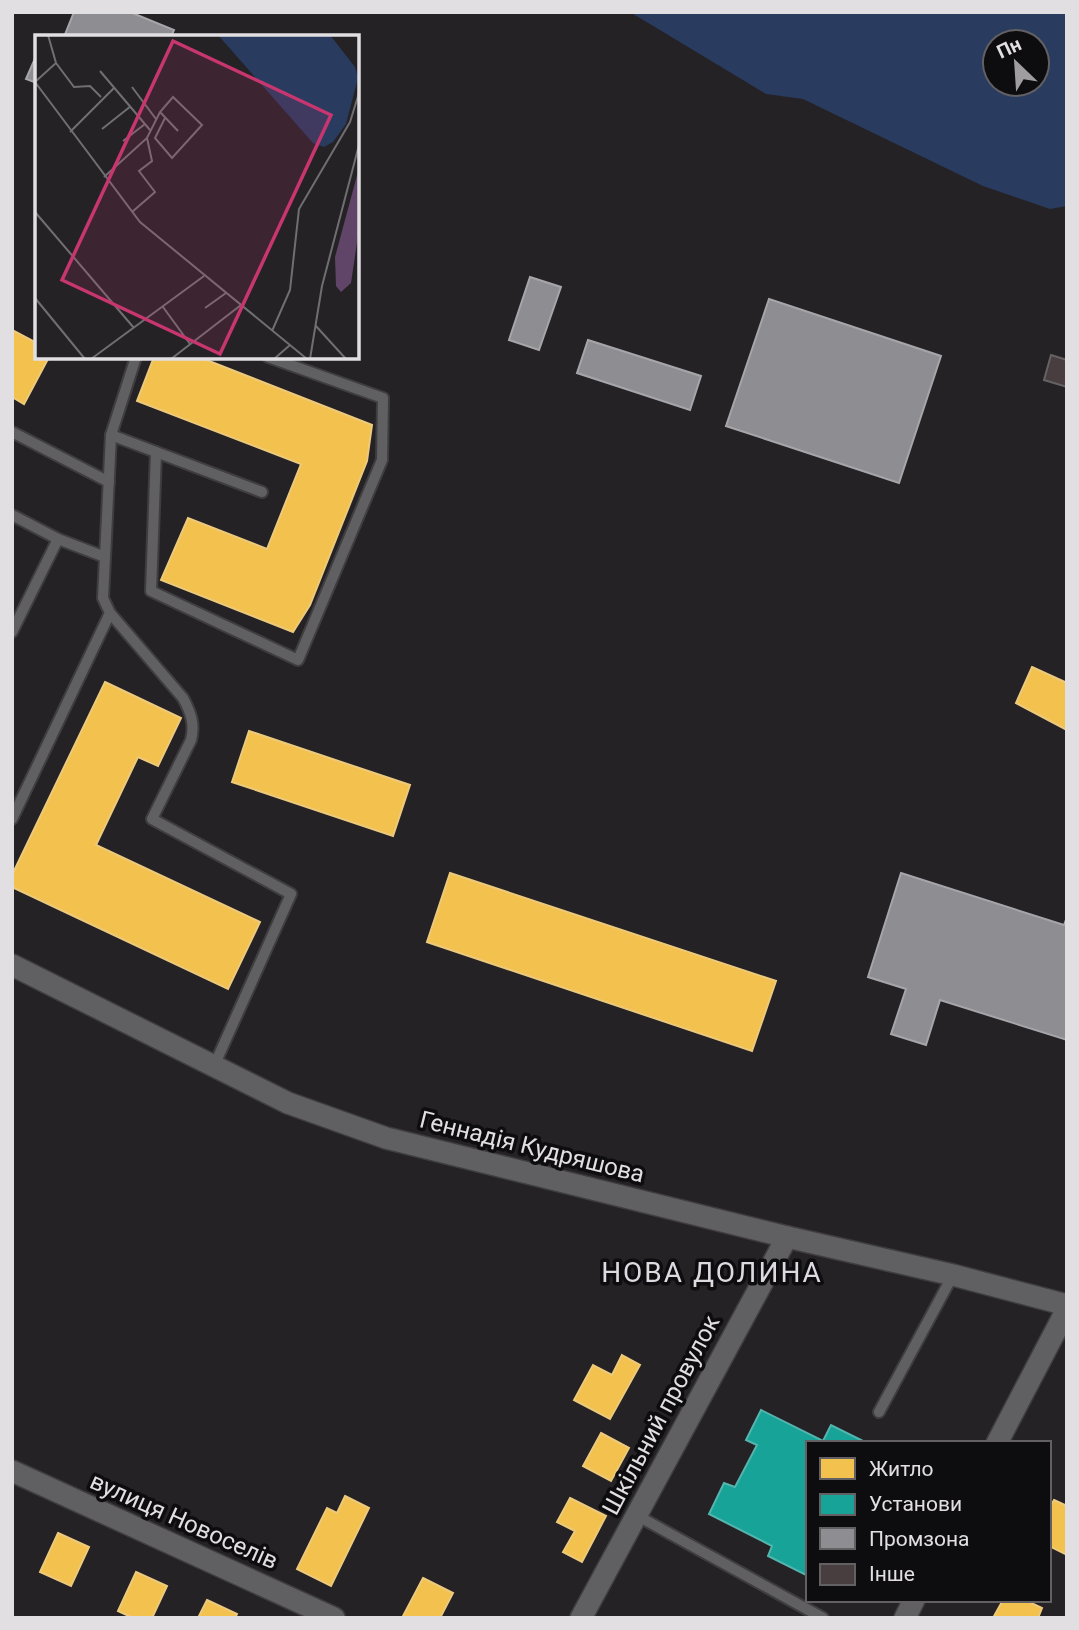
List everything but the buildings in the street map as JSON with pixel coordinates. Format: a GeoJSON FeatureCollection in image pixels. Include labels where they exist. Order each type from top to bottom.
{"type":"FeatureCollection","features":[{"type":"Feature","properties":{"kind":"street","name":"Геннадія Кудряшова"},"geometry":{"type":"LineString","coordinates":[[12,965],[288,1103],[386,1138],[953,1275],[1067,1307]]}},
{"type":"Feature","properties":{"kind":"street","name":"Шкільний провулок"},"geometry":{"type":"LineString","coordinates":[[581,1618],[787,1237]]}},
{"type":"Feature","properties":{"kind":"street"},"geometry":{"type":"LineString","coordinates":[[998,1441],[1067,1307]]}},
{"type":"Feature","properties":{"kind":"street","name":"вулиця Новоселів"},"geometry":{"type":"LineString","coordinates":[[12,1471],[334,1618]]}},
{"type":"Feature","properties":{"kind":"street"},"geometry":{"type":"LineString","coordinates":[[905,1618],[913,1602]]}},
{"type":"Feature","properties":{"kind":"lane"},"geometry":{"type":"LineString","coordinates":[[135,359],[111,435],[103,598],[110,613],[183,698],[191,713],[194,729],[152,819],[291,894],[214,1066]]}},
{"type":"Feature","properties":{"kind":"lane"},"geometry":{"type":"LineString","coordinates":[[156,452],[151,591],[299,660],[382,460],[383,398],[274,359]]}},
{"type":"Feature","properties":{"kind":"lane"},"geometry":{"type":"LineString","coordinates":[[12,432],[109,482]]}},
{"type":"Feature","properties":{"kind":"lane"},"geometry":{"type":"LineString","coordinates":[[111,435],[262,492]]}},
{"type":"Feature","properties":{"kind":"lane"},"geometry":{"type":"LineString","coordinates":[[12,515],[105,557]]}},
{"type":"Feature","properties":{"kind":"lane"},"geometry":{"type":"LineString","coordinates":[[12,632],[58,538]]}},
{"type":"Feature","properties":{"kind":"lane"},"geometry":{"type":"LineString","coordinates":[[12,820],[110,613]]}},
{"type":"Feature","properties":{"kind":"lane"},"geometry":{"type":"LineString","coordinates":[[879,1412],[953,1275]]}},
{"type":"Feature","properties":{"kind":"lane"},"geometry":{"type":"LineString","coordinates":[[636,1515],[823,1618]]}},
{"type":"Feature","properties":{"kind":"water"},"geometry":{"type":"Polygon","coordinates":[[[630,12],[1067,12],[1067,206],[1050,209],[983,186],[803,99],[766,94],[630,12]]]}},
{"type":"Feature","properties":{"kind":"district","name":"НОВА ДОЛИНА"},"geometry":{"type":"Point","coordinates":[712,1272]}}]}
